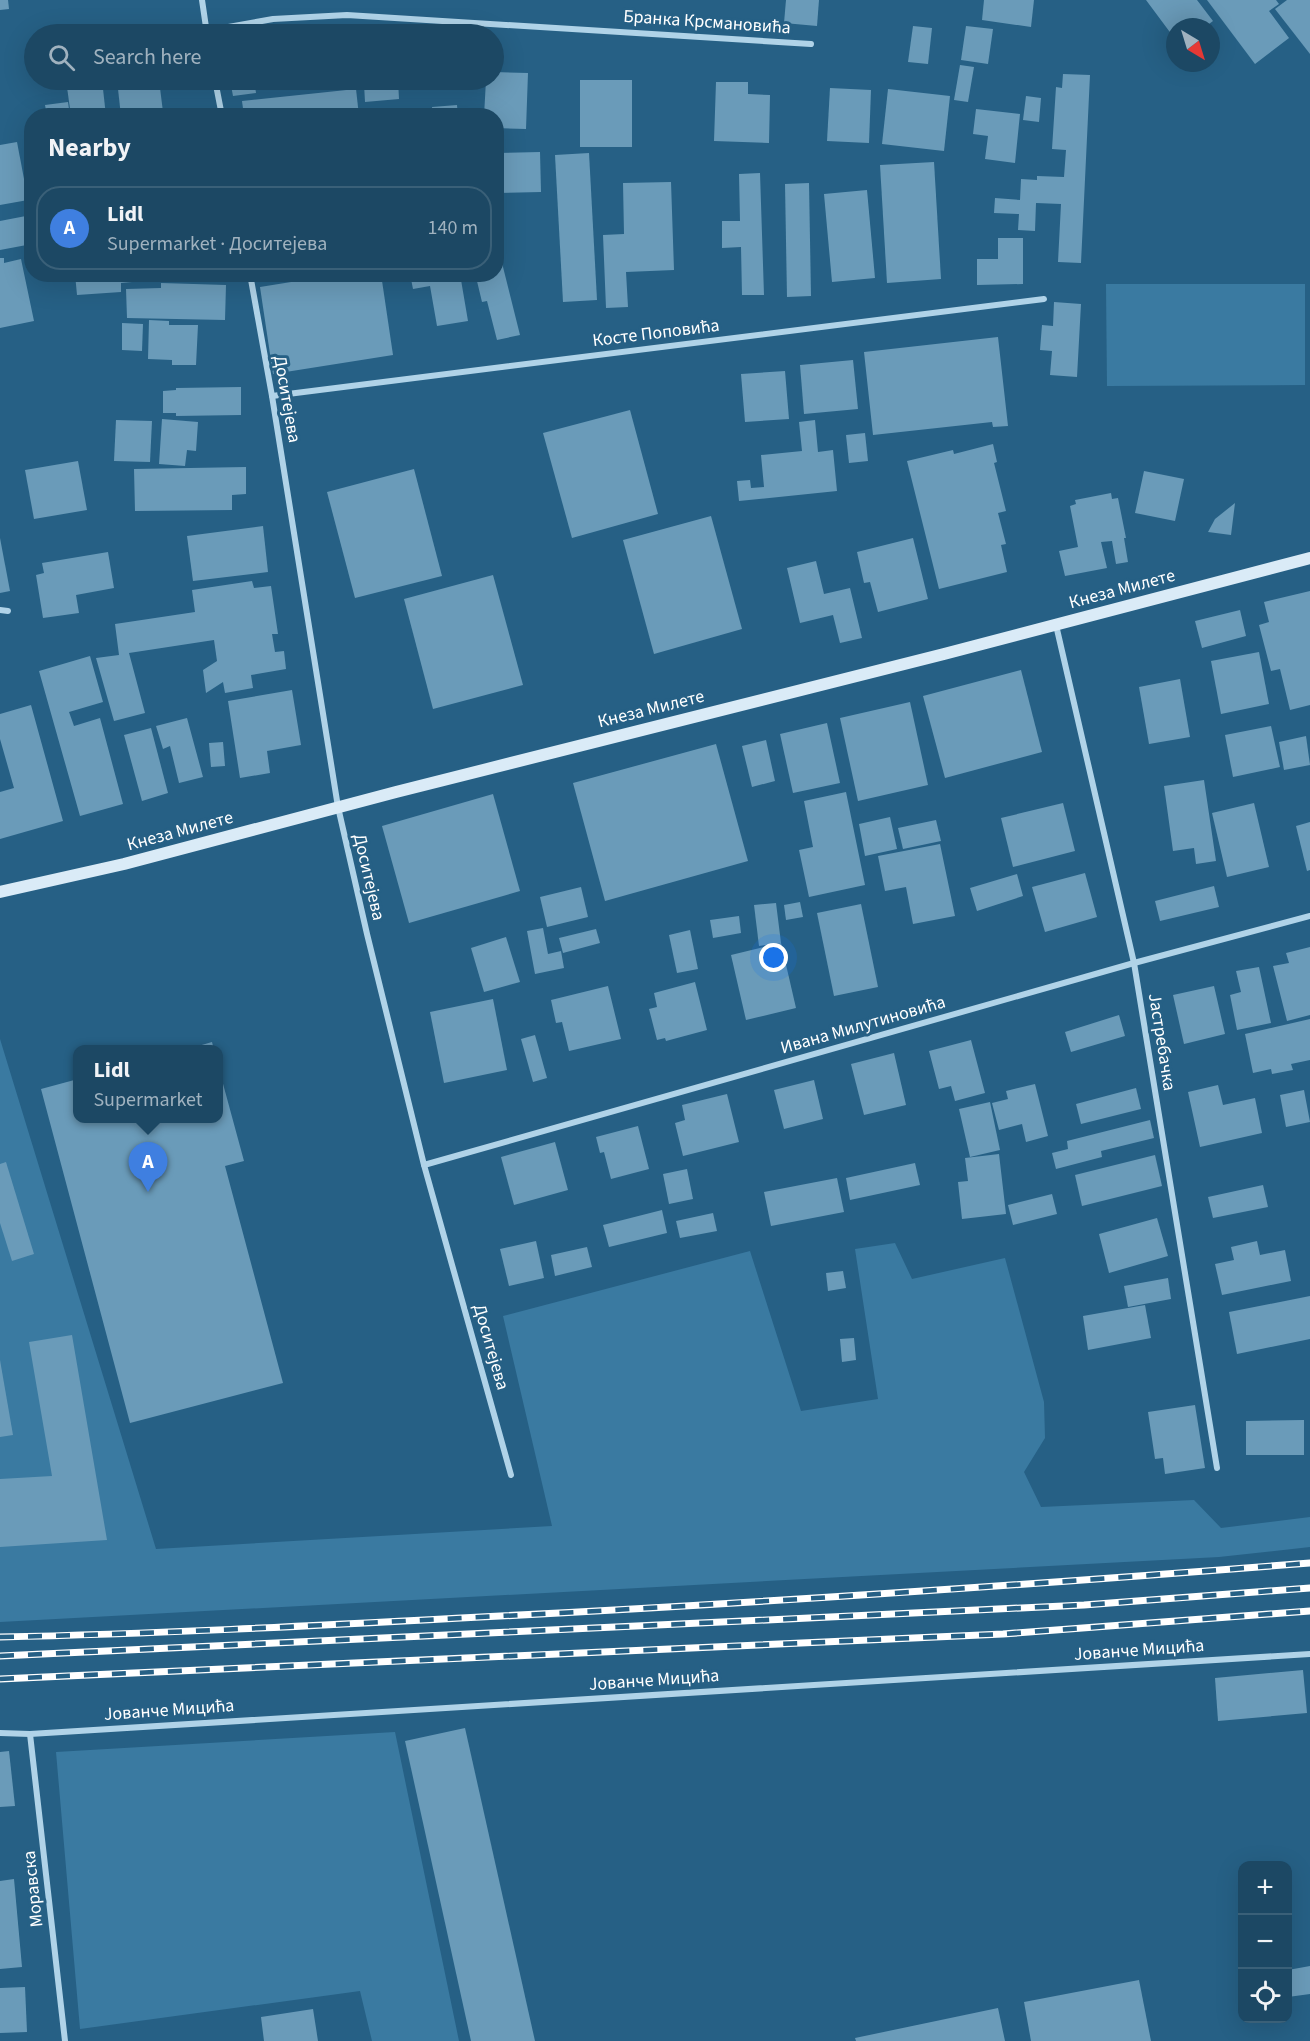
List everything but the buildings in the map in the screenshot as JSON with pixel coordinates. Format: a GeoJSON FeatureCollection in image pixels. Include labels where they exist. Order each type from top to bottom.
{"type":"FeatureCollection","features":[{"type":"Feature","properties":{"kind":"main road","name":"Кнеза Милете"},"geometry":{"type":"LineString","coordinates":[[0,892],[124,864],[1310,558]]}},
{"type":"Feature","properties":{"kind":"street"},"geometry":{"type":"LineString","coordinates":[[202,0],[206,24]]}},
{"type":"Feature","properties":{"kind":"street","name":"Бранка Крсмановића"},"geometry":{"type":"LineString","coordinates":[[245,24],[273,18],[347,15],[491,24]]}},
{"type":"Feature","properties":{"kind":"street","name":"Бранка Крсмановића"},"geometry":{"type":"LineString","coordinates":[[504,25],[811,44]]}},
{"type":"Feature","properties":{"kind":"street"},"geometry":{"type":"LineString","coordinates":[[217,90],[220,108]]}},
{"type":"Feature","properties":{"kind":"street","name":"Доситејева"},"geometry":{"type":"LineString","coordinates":[[251,282],[338,807],[424,1165],[511,1475]]}},
{"type":"Feature","properties":{"kind":"street","name":"Косте Поповића"},"geometry":{"type":"LineString","coordinates":[[272,396],[1044,299]]}},
{"type":"Feature","properties":{"kind":"street"},"geometry":{"type":"LineString","coordinates":[[0,610],[8,611]]}},
{"type":"Feature","properties":{"kind":"street","name":"Јастребачка"},"geometry":{"type":"LineString","coordinates":[[1056,624],[1134,963],[1217,1468]]}},
{"type":"Feature","properties":{"kind":"street","name":"Ивана Милутиновића"},"geometry":{"type":"LineString","coordinates":[[424,1165],[1134,963],[1310,916]]}},
{"type":"Feature","properties":{"kind":"street","name":"Јованче Мицића"},"geometry":{"type":"LineString","coordinates":[[0,1733],[30,1734],[1310,1654]]}},
{"type":"Feature","properties":{"kind":"street","name":"Моравска"},"geometry":{"type":"LineString","coordinates":[[30,1734],[65,2041]]}},
{"type":"Feature","properties":{"kind":"shaded area"},"geometry":{"type":"Polygon","coordinates":[[[1106,284],[1305,284],[1305,385],[1107,386],[1106,284]]]}},
{"type":"Feature","properties":{"kind":"shaded area"},"geometry":{"type":"Polygon","coordinates":[[[0,1039],[156,1549],[552,1526],[503,1316],[750,1251],[801,1411],[878,1399],[855,1249],[895,1243],[912,1279],[1005,1258],[1044,1402],[1045,1438],[1024,1472],[1041,1507],[1194,1500],[1221,1528],[1310,1517],[1310,1547],[1219,1557],[0,1622],[0,1039]]]}},
{"type":"Feature","properties":{"kind":"shaded area"},"geometry":{"type":"Polygon","coordinates":[[[395,1732],[459,2041],[372,2041],[360,1991],[80,2029],[56,1752],[395,1732]]]}},
{"type":"Feature","properties":{"kind":"railway"},"geometry":{"type":"LineString","coordinates":[[0,1637],[231,1629],[673,1607],[1310,1563]]}},
{"type":"Feature","properties":{"kind":"railway"},"geometry":{"type":"LineString","coordinates":[[0,1656],[1084,1605],[1310,1588]]}},
{"type":"Feature","properties":{"kind":"railway"},"geometry":{"type":"LineString","coordinates":[[0,1679],[1003,1634],[1310,1611]]}},
{"type":"Feature","properties":{"kind":"place","name":"Lidl"},"geometry":{"type":"Point","coordinates":[148,1192]}}]}
